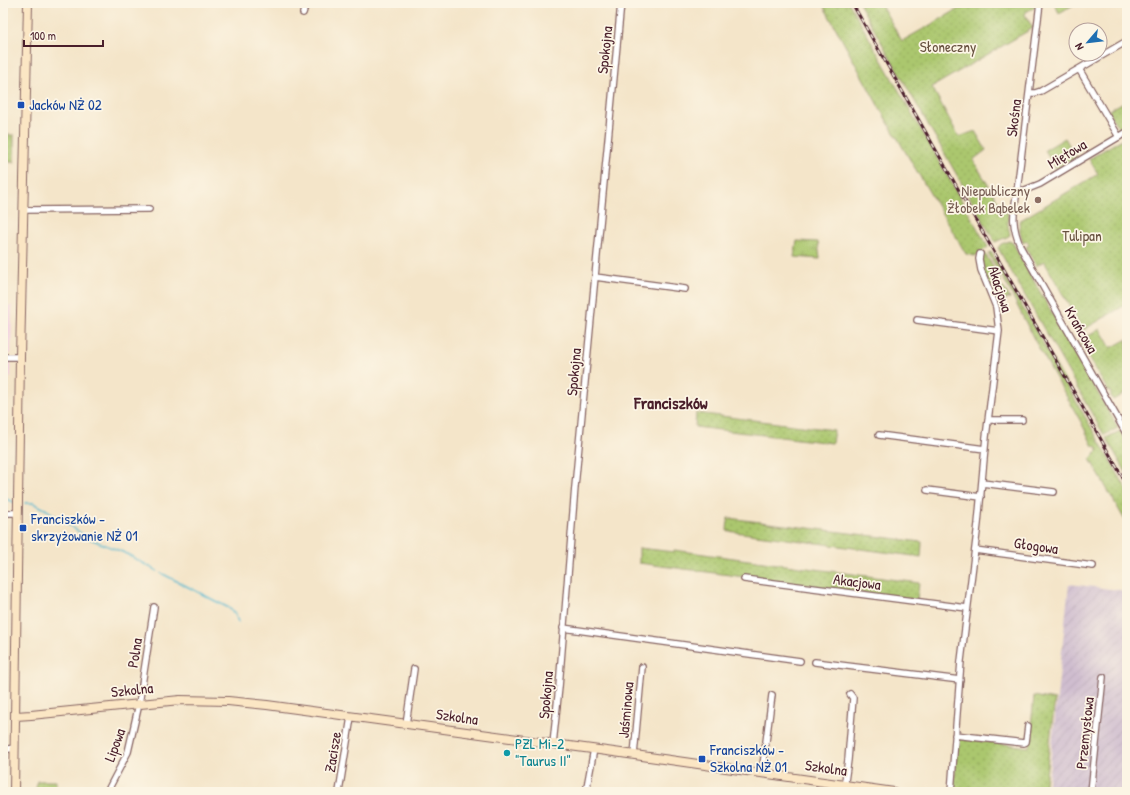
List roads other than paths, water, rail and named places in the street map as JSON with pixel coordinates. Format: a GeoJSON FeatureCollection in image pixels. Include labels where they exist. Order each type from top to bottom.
{"type":"FeatureCollection","features":[{"type":"Feature","properties":{"kind":"street"},"geometry":{"type":"LineString","coordinates":[[14,792],[20,357],[28,3]]}},
{"type":"Feature","properties":{"kind":"street"},"geometry":{"type":"LineString","coordinates":[[303,13],[306,3]]}},
{"type":"Feature","properties":{"kind":"street","name":"Spokojna"},"geometry":{"type":"LineString","coordinates":[[553,744],[575,487],[621,3]]}},
{"type":"Feature","properties":{"kind":"street","name":"Skośna"},"geometry":{"type":"LineString","coordinates":[[1016,236],[1014,211],[1030,93],[1040,3]]}},
{"type":"Feature","properties":{"kind":"street"},"geometry":{"type":"LineString","coordinates":[[1030,93],[1041,91],[1127,41]]}},
{"type":"Feature","properties":{"kind":"street"},"geometry":{"type":"LineString","coordinates":[[1079,69],[1119,137]]}},
{"type":"Feature","properties":{"kind":"street","name":"Miętowa"},"geometry":{"type":"LineString","coordinates":[[1017,191],[1025,190],[1040,184],[1127,132]]}},
{"type":"Feature","properties":{"kind":"street"},"geometry":{"type":"LineString","coordinates":[[23,210],[149,209]]}},
{"type":"Feature","properties":{"kind":"street","name":"Krańcowa"},"geometry":{"type":"LineString","coordinates":[[1016,236],[1021,248],[1124,424],[1127,435]]}},
{"type":"Feature","properties":{"kind":"street","name":"Akacjowa"},"geometry":{"type":"LineString","coordinates":[[951,792],[967,608],[975,550],[999,330],[996,307],[979,263],[980,254]]}},
{"type":"Feature","properties":{"kind":"street"},"geometry":{"type":"LineString","coordinates":[[595,277],[685,289]]}},
{"type":"Feature","properties":{"kind":"street","name":"Akacjowa"},"geometry":{"type":"LineString","coordinates":[[917,320],[999,330]]}},
{"type":"Feature","properties":{"kind":"street"},"geometry":{"type":"LineString","coordinates":[[3,357],[20,357]]}},
{"type":"Feature","properties":{"kind":"street"},"geometry":{"type":"LineString","coordinates":[[989,420],[1022,420]]}},
{"type":"Feature","properties":{"kind":"street"},"geometry":{"type":"LineString","coordinates":[[879,435],[985,449]]}},
{"type":"Feature","properties":{"kind":"street"},"geometry":{"type":"LineString","coordinates":[[982,483],[1054,492]]}},
{"type":"Feature","properties":{"kind":"street"},"geometry":{"type":"LineString","coordinates":[[927,490],[981,497]]}},
{"type":"Feature","properties":{"kind":"street"},"geometry":{"type":"LineString","coordinates":[[3,513],[18,514]]}},
{"type":"Feature","properties":{"kind":"street","name":"Głogowa"},"geometry":{"type":"LineString","coordinates":[[975,550],[1093,566]]}},
{"type":"Feature","properties":{"kind":"street","name":"Akacjowa"},"geometry":{"type":"LineString","coordinates":[[744,579],[967,608]]}},
{"type":"Feature","properties":{"kind":"street","name":"Polna"},"geometry":{"type":"LineString","coordinates":[[139,704],[154,607]]}},
{"type":"Feature","properties":{"kind":"street"},"geometry":{"type":"LineString","coordinates":[[563,628],[800,660]]}},
{"type":"Feature","properties":{"kind":"street"},"geometry":{"type":"LineString","coordinates":[[815,662],[960,680]]}},
{"type":"Feature","properties":{"kind":"street","name":"Jaśminowa"},"geometry":{"type":"LineString","coordinates":[[634,755],[642,667]]}},
{"type":"Feature","properties":{"kind":"street"},"geometry":{"type":"LineString","coordinates":[[406,724],[414,669]]}},
{"type":"Feature","properties":{"kind":"street","name":"Przemysłowa"},"geometry":{"type":"LineString","coordinates":[[1091,792],[1103,677]]}},
{"type":"Feature","properties":{"kind":"street"},"geometry":{"type":"LineString","coordinates":[[842,787],[845,781],[848,760],[853,698],[850,694]]}},
{"type":"Feature","properties":{"kind":"street"},"geometry":{"type":"LineString","coordinates":[[762,773],[772,695]]}},
{"type":"Feature","properties":{"kind":"street","name":"Szkolna"},"geometry":{"type":"LineString","coordinates":[[16,716],[188,699],[228,701],[594,749],[762,773],[842,787],[894,792]]}},
{"type":"Feature","properties":{"kind":"street","name":"Lipowa"},"geometry":{"type":"LineString","coordinates":[[107,792],[128,752],[139,704]]}},
{"type":"Feature","properties":{"kind":"street","name":"Zacisze"},"geometry":{"type":"LineString","coordinates":[[339,792],[351,717]]}},
{"type":"Feature","properties":{"kind":"street"},"geometry":{"type":"LineString","coordinates":[[955,735],[1024,744],[1027,741],[1028,726]]}},
{"type":"Feature","properties":{"kind":"street"},"geometry":{"type":"LineString","coordinates":[[3,750],[14,748]]}},
{"type":"Feature","properties":{"kind":"street"},"geometry":{"type":"LineString","coordinates":[[586,792],[594,749]]}},
{"type":"Feature","properties":{"kind":"waterway"},"geometry":{"type":"LineString","coordinates":[[3,498],[14,502]]}},
{"type":"Feature","properties":{"kind":"waterway"},"geometry":{"type":"LineString","coordinates":[[25,503],[33,503],[47,510],[88,538],[125,553],[157,571]]}},
{"type":"Feature","properties":{"kind":"waterway"},"geometry":{"type":"LineString","coordinates":[[161,573],[229,608],[235,614],[238,622]]}},
{"type":"Feature","properties":{"kind":"railway"},"geometry":{"type":"LineString","coordinates":[[852,3],[1127,485]]}},
{"type":"Feature","properties":{"kind":"place","name":"Jacków NŻ 02"},"geometry":{"type":"Point","coordinates":[21,105]}},
{"type":"Feature","properties":{"kind":"place","name":"Niepubliczny Żłobek Bąbelek"},"geometry":{"type":"Point","coordinates":[1038,200]}},
{"type":"Feature","properties":{"kind":"place","name":"Franciszków - skrzyżowanie NŻ 01"},"geometry":{"type":"Point","coordinates":[23,528]}},
{"type":"Feature","properties":{"kind":"place","name":"PZL Mi-2 \"Taurus II\""},"geometry":{"type":"Point","coordinates":[507,753]}},
{"type":"Feature","properties":{"kind":"place","name":"Franciszków - Szkolna NŻ 01"},"geometry":{"type":"Point","coordinates":[702,759]}},
{"type":"Feature","properties":{"kind":"district","name":"Franciszków"},"geometry":{"type":"Point","coordinates":[671,403]}},
{"type":"Feature","properties":{"kind":"park label","name":"Słoneczny"},"geometry":{"type":"Point","coordinates":[948,47]}},
{"type":"Feature","properties":{"kind":"park label","name":"Tulipan"},"geometry":{"type":"Point","coordinates":[1082,236]}}]}
